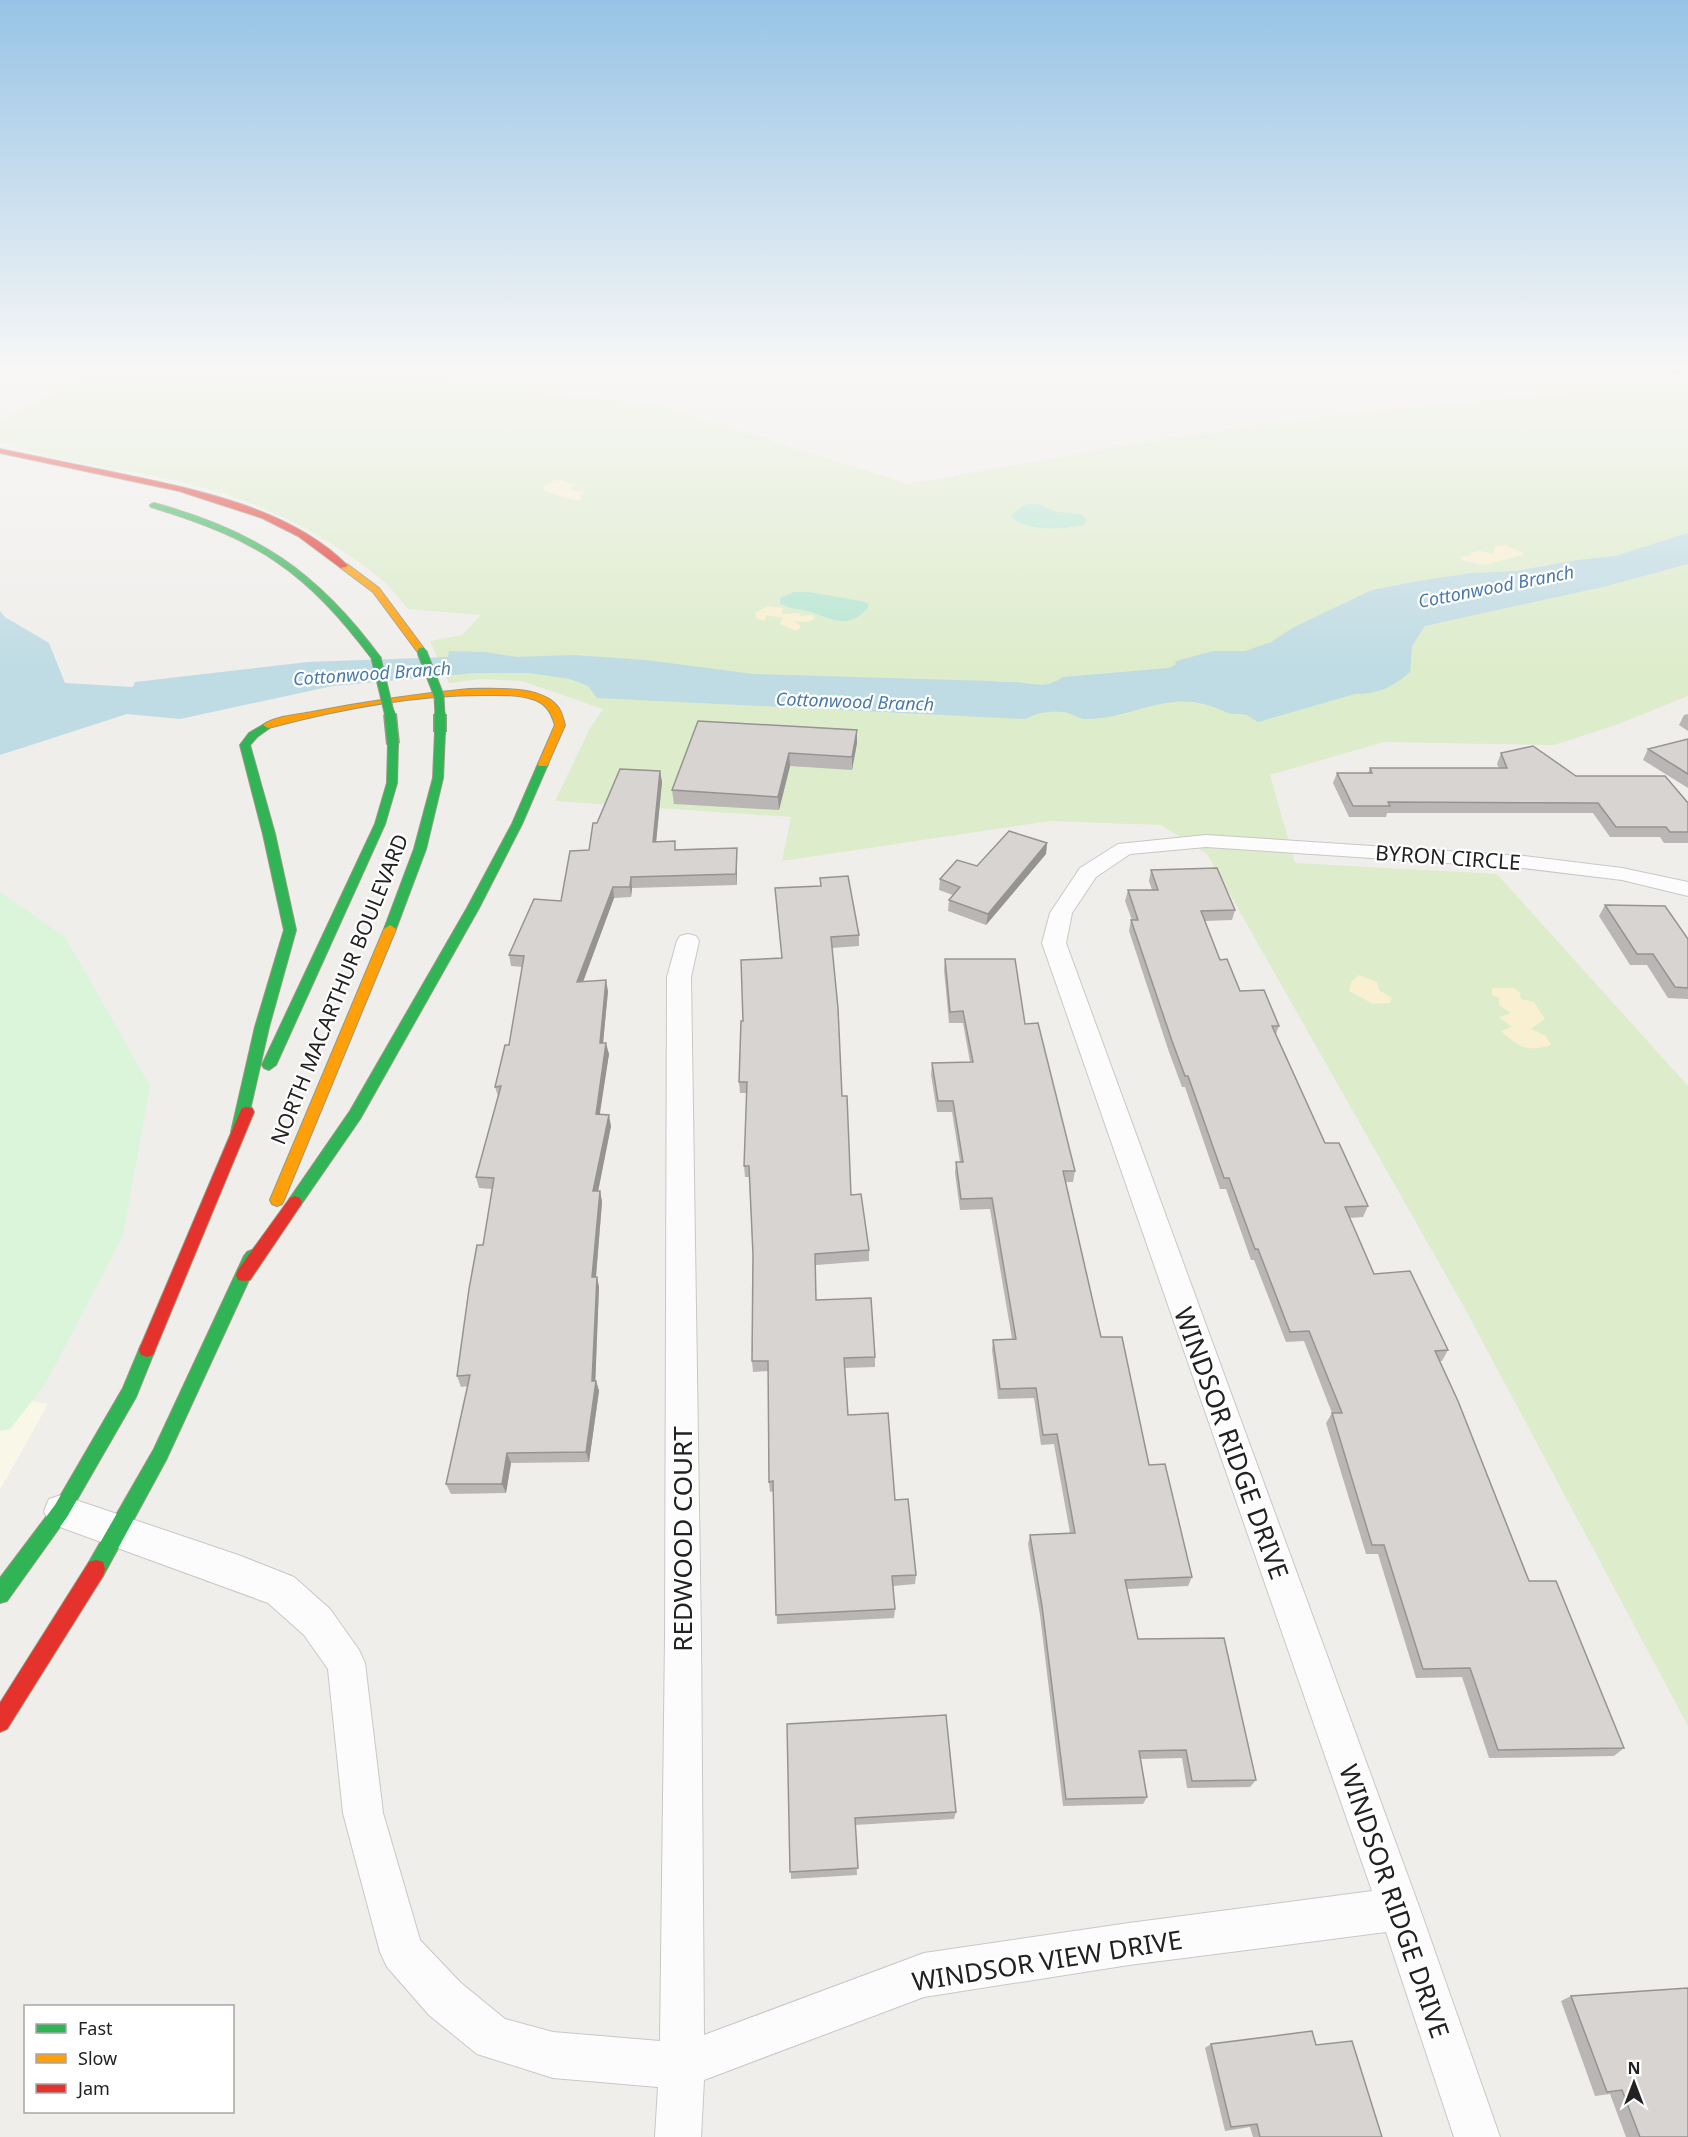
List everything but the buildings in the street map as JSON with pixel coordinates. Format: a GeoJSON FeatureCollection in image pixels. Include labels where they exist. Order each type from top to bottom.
{"type":"FeatureCollection","features":[{"type":"Feature","properties":{"kind":"main road","name":"NORTH MACARTHUR BOULEVARD"},"geometry":{"type":"LineString","coordinates":[[0,1722],[120,1530],[187,1402],[244,1275],[381,954],[420,849],[438,778],[441,732],[439,696],[422,652],[376,590],[302,534],[265,516],[181,489],[89,470]]}},
{"type":"Feature","properties":{"kind":"main road","name":"NORTH MACARTHUR BOULEVARD"},"geometry":{"type":"LineString","coordinates":[[0,1594],[61,1511],[130,1392],[238,1132],[380,824],[392,783],[393,744],[389,706],[376,658],[353,626],[296,570],[261,546],[186,514],[143,502]]}},
{"type":"Feature","properties":{"kind":"main road"},"geometry":{"type":"LineString","coordinates":[[238,1132],[262,1027],[290,930],[269,834],[245,745],[250,735],[260,728],[285,720],[463,691],[504,690],[527,694],[555,706],[560,714],[560,725],[517,824],[473,908],[355,1115],[244,1275]]}},
{"type":"Feature","properties":{"kind":"street","name":"BYRON CIRCLE"},"geometry":{"type":"LineString","coordinates":[[1206,841],[1523,862],[1622,874],[1688,889]]}},
{"type":"Feature","properties":{"kind":"street","name":"WINDSOR RIDGE DRIVE"},"geometry":{"type":"LineString","coordinates":[[1206,841],[1125,848],[1088,873],[1061,913],[1054,943],[1399,1910],[1477,2137]]}},
{"type":"Feature","properties":{"kind":"street","name":"REDWOOD COURT"},"geometry":{"type":"LineString","coordinates":[[678,2137],[681,2066],[683,1615],[679,977],[688,941]]}},
{"type":"Feature","properties":{"kind":"street","name":"WINDSOR VIEW DRIVE"},"geometry":{"type":"LineString","coordinates":[[61,1511],[120,1530],[281,1590],[317,1622],[346,1663],[363,1813],[402,1952],[445,1999],[493,2038],[553,2055],[681,2066],[924,1975],[1129,1944],[1399,1910]]}},
{"type":"Feature","properties":{"kind":"shaded area"},"geometry":{"type":"Polygon","coordinates":[[[0,1395],[48,1404],[0,1490],[0,1395]]]}},
{"type":"Feature","properties":{"kind":"green space"},"geometry":{"type":"Polygon","coordinates":[[[119,470],[864,470],[909,484],[989,470],[1688,470],[1688,696],[1616,725],[1554,745],[1384,742],[1270,775],[1295,863],[1497,874],[1688,1086],[1688,1726],[1464,1307],[1207,854],[1161,825],[1050,821],[782,861],[791,817],[555,801],[590,728],[603,709],[522,681],[481,679],[449,683],[430,641],[462,635],[481,615],[408,609],[381,579],[333,545],[307,530],[281,516],[226,494],[169,479],[119,470]]]}},
{"type":"Feature","properties":{"kind":"green space"},"geometry":{"type":"Polygon","coordinates":[[[1037,504],[1057,512],[1080,514],[1087,519],[1084,525],[1067,528],[1024,525],[1011,515],[1022,506],[1037,504]]]}},
{"type":"Feature","properties":{"kind":"green space"},"geometry":{"type":"Polygon","coordinates":[[[794,592],[809,592],[861,601],[868,603],[868,608],[853,619],[838,621],[780,604],[780,598],[794,592]]]}},
{"type":"Feature","properties":{"kind":"green space"},"geometry":{"type":"Polygon","coordinates":[[[0,892],[65,937],[150,1086],[123,1235],[46,1383],[10,1429],[0,1431],[0,892]]]}},
{"type":"Feature","properties":{"kind":"sand"},"geometry":{"type":"Polygon","coordinates":[[[560,480],[577,485],[570,488],[572,490],[587,492],[580,495],[582,500],[545,491],[543,487],[560,480]]]}},
{"type":"Feature","properties":{"kind":"sand"},"geometry":{"type":"Polygon","coordinates":[[[1505,545],[1523,555],[1483,565],[1463,561],[1460,557],[1481,551],[1493,554],[1496,546],[1505,545]]]}},
{"type":"Feature","properties":{"kind":"sand"},"geometry":{"type":"Polygon","coordinates":[[[768,606],[783,608],[782,614],[813,615],[814,619],[807,622],[795,621],[801,627],[796,631],[780,624],[783,618],[766,615],[765,621],[757,619],[755,613],[768,606]]]}},
{"type":"Feature","properties":{"kind":"sand"},"geometry":{"type":"Polygon","coordinates":[[[1359,975],[1377,982],[1379,990],[1392,998],[1390,1003],[1373,1004],[1349,991],[1351,982],[1359,975]]]}},
{"type":"Feature","properties":{"kind":"sand"},"geometry":{"type":"Polygon","coordinates":[[[1492,988],[1514,988],[1520,993],[1521,999],[1534,1002],[1545,1019],[1531,1029],[1546,1036],[1551,1045],[1536,1048],[1524,1047],[1501,1031],[1512,1027],[1499,1017],[1511,1013],[1499,1005],[1499,998],[1492,995],[1492,988]]]}},
{"type":"Feature","properties":{"kind":"water","name":"Cottonwood Branch"},"geometry":{"type":"Polygon","coordinates":[[[1688,533],[1688,564],[1603,587],[1425,626],[1412,646],[1410,672],[1391,686],[1258,722],[1246,715],[1230,714],[1208,705],[1190,702],[1158,704],[1109,717],[1090,719],[1054,711],[1025,719],[597,698],[588,686],[570,679],[530,673],[475,673],[333,686],[180,719],[127,714],[0,755],[0,611],[5,617],[49,643],[65,683],[133,687],[135,682],[307,662],[448,657],[449,651],[485,652],[517,657],[573,655],[646,660],[753,674],[990,681],[1040,685],[1057,681],[1063,677],[1169,668],[1175,665],[1176,661],[1213,651],[1245,651],[1271,642],[1294,627],[1372,590],[1472,573],[1516,571],[1615,556],[1688,533]]]}},
{"type":"Feature","properties":{"kind":"traffic: fast"},"geometry":{"type":"LineString","coordinates":[[154,505],[224,529],[254,543],[280,559],[329,600],[376,658]]}},
{"type":"Feature","properties":{"kind":"traffic: fast"},"geometry":{"type":"LineString","coordinates":[[422,652],[439,696],[440,732]]}},
{"type":"Feature","properties":{"kind":"traffic: fast"},"geometry":{"type":"LineString","coordinates":[[376,658],[389,706],[393,744]]}},
{"type":"Feature","properties":{"kind":"traffic: fast"},"geometry":{"type":"LineString","coordinates":[[238,1132],[262,1027],[290,930],[269,834],[245,745],[253,735],[268,725]]}},
{"type":"Feature","properties":{"kind":"traffic: fast"},"geometry":{"type":"LineString","coordinates":[[390,929],[420,849],[438,778],[440,732]]}},
{"type":"Feature","properties":{"kind":"traffic: fast"},"geometry":{"type":"LineString","coordinates":[[269,1065],[380,824],[392,783],[393,744]]}},
{"type":"Feature","properties":{"kind":"traffic: fast"},"geometry":{"type":"LineString","coordinates":[[295,1202],[355,1115],[473,908],[517,824],[543,764]]}},
{"type":"Feature","properties":{"kind":"traffic: fast"},"geometry":{"type":"LineString","coordinates":[[96,1569],[160,1454],[252,1256]]}},
{"type":"Feature","properties":{"kind":"traffic: fast"},"geometry":{"type":"LineString","coordinates":[[0,1594],[61,1511],[130,1392],[147,1350]]}},
{"type":"Feature","properties":{"kind":"traffic: slow"},"geometry":{"type":"LineString","coordinates":[[344,566],[376,590],[422,652]]}},
{"type":"Feature","properties":{"kind":"traffic: slow"},"geometry":{"type":"LineString","coordinates":[[268,725],[383,702],[469,692],[507,692],[537,697],[554,708],[560,725],[543,764]]}},
{"type":"Feature","properties":{"kind":"traffic: slow"},"geometry":{"type":"LineString","coordinates":[[277,1200],[390,929]]}},
{"type":"Feature","properties":{"kind":"traffic: jam"},"geometry":{"type":"LineString","coordinates":[[89,470],[181,489],[265,516],[301,534],[344,566]]}},
{"type":"Feature","properties":{"kind":"traffic: jam"},"geometry":{"type":"LineString","coordinates":[[147,1350],[247,1112]]}},
{"type":"Feature","properties":{"kind":"traffic: jam"},"geometry":{"type":"LineString","coordinates":[[244,1275],[295,1202]]}},
{"type":"Feature","properties":{"kind":"traffic: jam"},"geometry":{"type":"LineString","coordinates":[[0,1722],[96,1569]]}}]}
